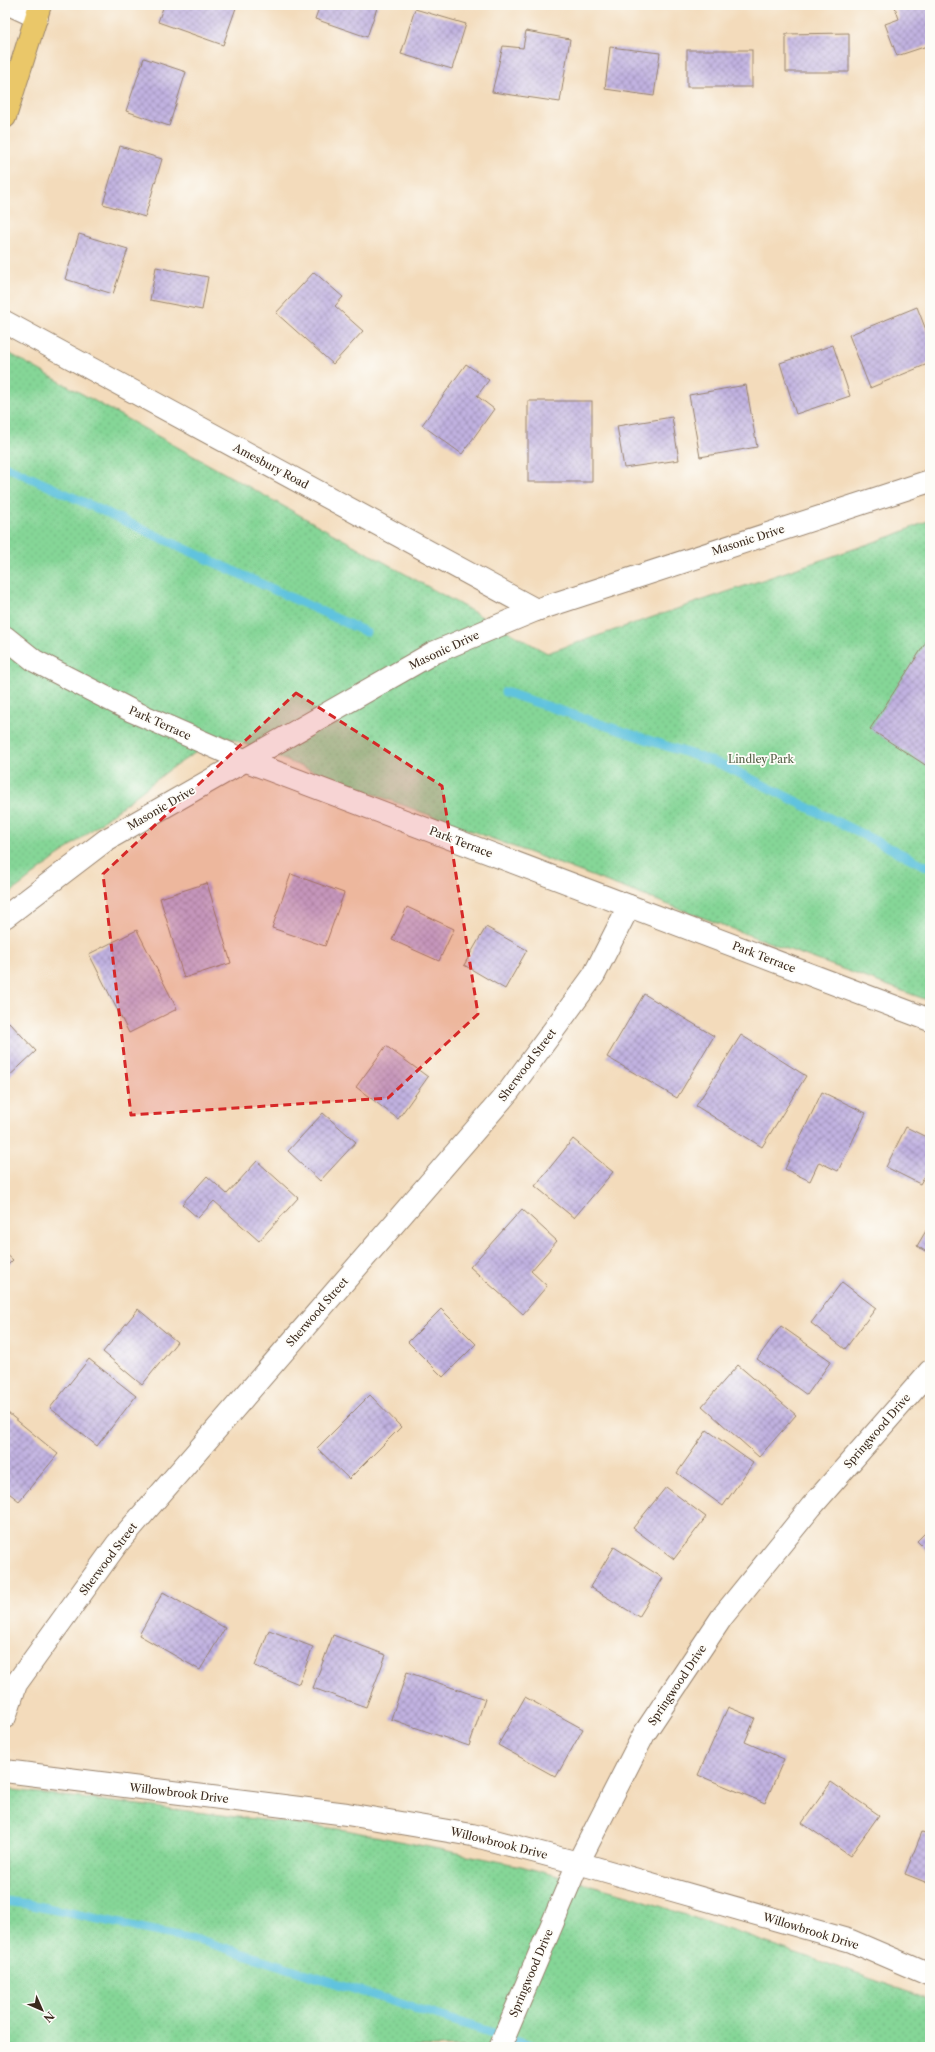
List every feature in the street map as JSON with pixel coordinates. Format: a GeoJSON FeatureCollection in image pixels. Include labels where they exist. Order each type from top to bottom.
{"type":"FeatureCollection","features":[{"type":"Feature","properties":{"kind":"main road"},"geometry":{"type":"LineString","coordinates":[[5,117],[38,11]]}},
{"type":"Feature","properties":{"kind":"street"},"geometry":{"type":"LineString","coordinates":[[11,5],[38,11]]}},
{"type":"Feature","properties":{"kind":"street","name":"Amesbury Road"},"geometry":{"type":"LineString","coordinates":[[5,322],[536,610]]}},
{"type":"Feature","properties":{"kind":"street","name":"Masonic Drive"},"geometry":{"type":"LineString","coordinates":[[5,917],[106,840],[433,653],[536,610],[930,481]]}},
{"type":"Feature","properties":{"kind":"street","name":"Park Terrace"},"geometry":{"type":"LineString","coordinates":[[5,636],[36,661],[132,711],[244,760],[930,1020]]}},
{"type":"Feature","properties":{"kind":"street","name":"Sherwood Street"},"geometry":{"type":"LineString","coordinates":[[5,1717],[16,1684],[117,1544],[509,1091],[594,975],[629,906]]}},
{"type":"Feature","properties":{"kind":"street","name":"Springwood Drive"},"geometry":{"type":"LineString","coordinates":[[500,2047],[578,1863],[644,1734],[722,1617],[811,1507],[930,1371]]}},
{"type":"Feature","properties":{"kind":"street","name":"Willowbrook Drive"},"geometry":{"type":"LineString","coordinates":[[5,1772],[354,1816],[472,1834],[851,1941],[930,1975]]}},
{"type":"Feature","properties":{"kind":"highlighted area"},"geometry":{"type":"Polygon","coordinates":[[[296,693],[442,786],[478,1014],[388,1098],[131,1115],[103,874],[296,693]]]}},
{"type":"Feature","properties":{"kind":"green space","name":"Lindley Park"},"geometry":{"type":"Polygon","coordinates":[[[5,351],[547,653],[892,536],[930,520],[930,1001],[749,935],[328,777],[222,735],[169,770],[5,897],[5,351]]]}},
{"type":"Feature","properties":{"kind":"green space"},"geometry":{"type":"Polygon","coordinates":[[[5,1789],[346,1830],[521,1866],[631,1896],[912,1993],[930,2001],[930,2047],[5,2047],[5,1789]]]}},
{"type":"Feature","properties":{"kind":"building"},"geometry":{"type":"Polygon","coordinates":[[[164,5],[237,5],[223,45],[158,22],[164,5]]]}},
{"type":"Feature","properties":{"kind":"building"},"geometry":{"type":"Polygon","coordinates":[[[320,5],[378,5],[367,37],[315,19],[320,5]]]}},
{"type":"Feature","properties":{"kind":"building"},"geometry":{"type":"Polygon","coordinates":[[[902,5],[930,5],[930,45],[897,56],[885,24],[899,19],[895,7],[902,5]]]}},
{"type":"Feature","properties":{"kind":"building"},"geometry":{"type":"Polygon","coordinates":[[[415,9],[466,24],[452,69],[401,54],[415,9]]]}},
{"type":"Feature","properties":{"kind":"building"},"geometry":{"type":"Polygon","coordinates":[[[526,31],[570,39],[560,102],[492,92],[503,46],[523,48],[526,31]]]}},
{"type":"Feature","properties":{"kind":"building"},"geometry":{"type":"Polygon","coordinates":[[[849,33],[849,72],[786,72],[786,34],[849,33]]]}},
{"type":"Feature","properties":{"kind":"building"},"geometry":{"type":"Polygon","coordinates":[[[610,47],[660,53],[654,96],[605,89],[610,47]]]}},
{"type":"Feature","properties":{"kind":"building"},"geometry":{"type":"Polygon","coordinates":[[[687,50],[752,50],[752,87],[687,87],[687,50]]]}},
{"type":"Feature","properties":{"kind":"building"},"geometry":{"type":"Polygon","coordinates":[[[144,58],[186,72],[169,126],[126,111],[144,58]]]}},
{"type":"Feature","properties":{"kind":"building"},"geometry":{"type":"Polygon","coordinates":[[[120,146],[162,159],[145,217],[103,204],[120,146]]]}},
{"type":"Feature","properties":{"kind":"building"},"geometry":{"type":"Polygon","coordinates":[[[79,234],[128,249],[113,294],[65,279],[79,234]]]}},
{"type":"Feature","properties":{"kind":"building"},"geometry":{"type":"Polygon","coordinates":[[[156,267],[208,277],[202,310],[150,300],[156,267]]]}},
{"type":"Feature","properties":{"kind":"building"},"geometry":{"type":"Polygon","coordinates":[[[314,272],[343,297],[335,306],[363,331],[333,364],[276,313],[314,272]]]}},
{"type":"Feature","properties":{"kind":"building"},"geometry":{"type":"Polygon","coordinates":[[[917,307],[930,340],[930,363],[870,388],[849,335],[917,307]]]}},
{"type":"Feature","properties":{"kind":"building"},"geometry":{"type":"Polygon","coordinates":[[[833,345],[850,396],[796,414],[780,363],[833,345]]]}},
{"type":"Feature","properties":{"kind":"building"},"geometry":{"type":"Polygon","coordinates":[[[466,364],[489,380],[477,396],[494,409],[462,454],[422,425],[466,364]]]}},
{"type":"Feature","properties":{"kind":"building"},"geometry":{"type":"Polygon","coordinates":[[[746,385],[757,447],[700,457],[689,395],[746,385]]]}},
{"type":"Feature","properties":{"kind":"building"},"geometry":{"type":"Polygon","coordinates":[[[528,401],[592,401],[592,482],[528,482],[528,401]]]}},
{"type":"Feature","properties":{"kind":"building"},"geometry":{"type":"Polygon","coordinates":[[[672,417],[679,460],[624,468],[617,426],[672,417]]]}},
{"type":"Feature","properties":{"kind":"building"},"geometry":{"type":"Polygon","coordinates":[[[930,636],[930,768],[870,729],[930,636]]]}},
{"type":"Feature","properties":{"kind":"building"},"geometry":{"type":"Polygon","coordinates":[[[291,874],[344,893],[325,946],[272,928],[291,874]]]}},
{"type":"Feature","properties":{"kind":"building"},"geometry":{"type":"Polygon","coordinates":[[[207,883],[231,963],[184,978],[160,898],[207,883]]]}},
{"type":"Feature","properties":{"kind":"building"},"geometry":{"type":"Polygon","coordinates":[[[407,907],[454,929],[439,961],[392,940],[407,907]]]}},
{"type":"Feature","properties":{"kind":"building"},"geometry":{"type":"Polygon","coordinates":[[[486,927],[527,950],[505,989],[464,965],[486,927]]]}},
{"type":"Feature","properties":{"kind":"building"},"geometry":{"type":"Polygon","coordinates":[[[137,930],[177,1009],[129,1033],[89,954],[137,930]]]}},
{"type":"Feature","properties":{"kind":"building"},"geometry":{"type":"Polygon","coordinates":[[[644,994],[714,1036],[677,1098],[607,1057],[644,994]]]}},
{"type":"Feature","properties":{"kind":"building"},"geometry":{"type":"Polygon","coordinates":[[[9,1022],[36,1051],[5,1080],[5,1026],[9,1022]]]}},
{"type":"Feature","properties":{"kind":"building"},"geometry":{"type":"Polygon","coordinates":[[[741,1035],[806,1076],[762,1147],[696,1106],[741,1035]]]}},
{"type":"Feature","properties":{"kind":"building"},"geometry":{"type":"Polygon","coordinates":[[[386,1046],[428,1077],[398,1119],[356,1087],[386,1046]]]}},
{"type":"Feature","properties":{"kind":"building"},"geometry":{"type":"Polygon","coordinates":[[[822,1092],[866,1113],[838,1171],[819,1162],[810,1181],[785,1169],[822,1092]]]}},
{"type":"Feature","properties":{"kind":"building"},"geometry":{"type":"Polygon","coordinates":[[[323,1113],[356,1142],[320,1181],[288,1151],[323,1113]]]}},
{"type":"Feature","properties":{"kind":"building"},"geometry":{"type":"Polygon","coordinates":[[[906,1127],[930,1139],[930,1167],[920,1184],[886,1167],[906,1127]]]}},
{"type":"Feature","properties":{"kind":"building"},"geometry":{"type":"Polygon","coordinates":[[[573,1139],[613,1172],[574,1218],[535,1186],[573,1139]]]}},
{"type":"Feature","properties":{"kind":"building"},"geometry":{"type":"Polygon","coordinates":[[[257,1161],[298,1198],[259,1241],[214,1201],[198,1218],[182,1204],[207,1176],[227,1194],[257,1161]]]}},
{"type":"Feature","properties":{"kind":"building"},"geometry":{"type":"Polygon","coordinates":[[[522,1209],[557,1241],[531,1271],[547,1286],[523,1314],[470,1267],[522,1209]]]}},
{"type":"Feature","properties":{"kind":"building"},"geometry":{"type":"Polygon","coordinates":[[[930,1224],[930,1254],[917,1246],[930,1224]]]}},
{"type":"Feature","properties":{"kind":"building"},"geometry":{"type":"Polygon","coordinates":[[[5,1253],[13,1260],[5,1268],[5,1253]]]}},
{"type":"Feature","properties":{"kind":"building"},"geometry":{"type":"Polygon","coordinates":[[[842,1282],[876,1308],[845,1349],[811,1323],[842,1282]]]}},
{"type":"Feature","properties":{"kind":"building"},"geometry":{"type":"Polygon","coordinates":[[[138,1309],[177,1342],[142,1385],[103,1352],[138,1309]]]}},
{"type":"Feature","properties":{"kind":"building"},"geometry":{"type":"Polygon","coordinates":[[[441,1309],[476,1344],[443,1377],[408,1342],[441,1309]]]}},
{"type":"Feature","properties":{"kind":"building"},"geometry":{"type":"Polygon","coordinates":[[[781,1326],[831,1361],[807,1395],[757,1359],[781,1326]]]}},
{"type":"Feature","properties":{"kind":"building"},"geometry":{"type":"Polygon","coordinates":[[[89,1359],[136,1396],[97,1446],[50,1408],[89,1359]]]}},
{"type":"Feature","properties":{"kind":"building"},"geometry":{"type":"Polygon","coordinates":[[[738,1365],[796,1415],[759,1457],[702,1406],[738,1365]]]}},
{"type":"Feature","properties":{"kind":"building"},"geometry":{"type":"Polygon","coordinates":[[[370,1395],[401,1427],[349,1479],[317,1448],[370,1395]]]}},
{"type":"Feature","properties":{"kind":"building"},"geometry":{"type":"Polygon","coordinates":[[[8,1413],[58,1454],[19,1501],[5,1490],[5,1417],[8,1413]]]}},
{"type":"Feature","properties":{"kind":"building"},"geometry":{"type":"Polygon","coordinates":[[[707,1430],[753,1463],[723,1506],[677,1473],[707,1430]]]}},
{"type":"Feature","properties":{"kind":"building"},"geometry":{"type":"Polygon","coordinates":[[[666,1487],[706,1517],[674,1559],[633,1528],[666,1487]]]}},
{"type":"Feature","properties":{"kind":"building"},"geometry":{"type":"Polygon","coordinates":[[[930,1528],[930,1554],[917,1541],[930,1528]]]}},
{"type":"Feature","properties":{"kind":"building"},"geometry":{"type":"Polygon","coordinates":[[[614,1547],[663,1578],[639,1617],[590,1587],[614,1547]]]}},
{"type":"Feature","properties":{"kind":"building"},"geometry":{"type":"Polygon","coordinates":[[[163,1592],[225,1628],[200,1670],[139,1635],[163,1592]]]}},
{"type":"Feature","properties":{"kind":"building"},"geometry":{"type":"Polygon","coordinates":[[[269,1630],[313,1647],[299,1684],[255,1666],[269,1630]]]}},
{"type":"Feature","properties":{"kind":"building"},"geometry":{"type":"Polygon","coordinates":[[[333,1635],[386,1655],[366,1707],[313,1688],[333,1635]]]}},
{"type":"Feature","properties":{"kind":"building"},"geometry":{"type":"Polygon","coordinates":[[[407,1672],[485,1699],[469,1746],[391,1719],[407,1672]]]}},
{"type":"Feature","properties":{"kind":"building"},"geometry":{"type":"Polygon","coordinates":[[[525,1697],[583,1729],[556,1777],[498,1745],[525,1697]]]}},
{"type":"Feature","properties":{"kind":"building"},"geometry":{"type":"Polygon","coordinates":[[[728,1707],[755,1718],[745,1742],[784,1759],[765,1803],[698,1775],[728,1707]]]}},
{"type":"Feature","properties":{"kind":"building"},"geometry":{"type":"Polygon","coordinates":[[[831,1782],[879,1815],[850,1856],[802,1823],[831,1782]]]}},
{"type":"Feature","properties":{"kind":"building"},"geometry":{"type":"Polygon","coordinates":[[[922,1832],[930,1835],[930,1884],[905,1874],[922,1832]]]}},
{"type":"Feature","properties":{"kind":"waterway"},"geometry":{"type":"LineString","coordinates":[[5,466],[366,632]]}},
{"type":"Feature","properties":{"kind":"waterway"},"geometry":{"type":"LineString","coordinates":[[505,692],[723,765],[930,868]]}},
{"type":"Feature","properties":{"kind":"waterway"},"geometry":{"type":"LineString","coordinates":[[5,1901],[28,1904],[206,1942],[537,2047]]}}]}
